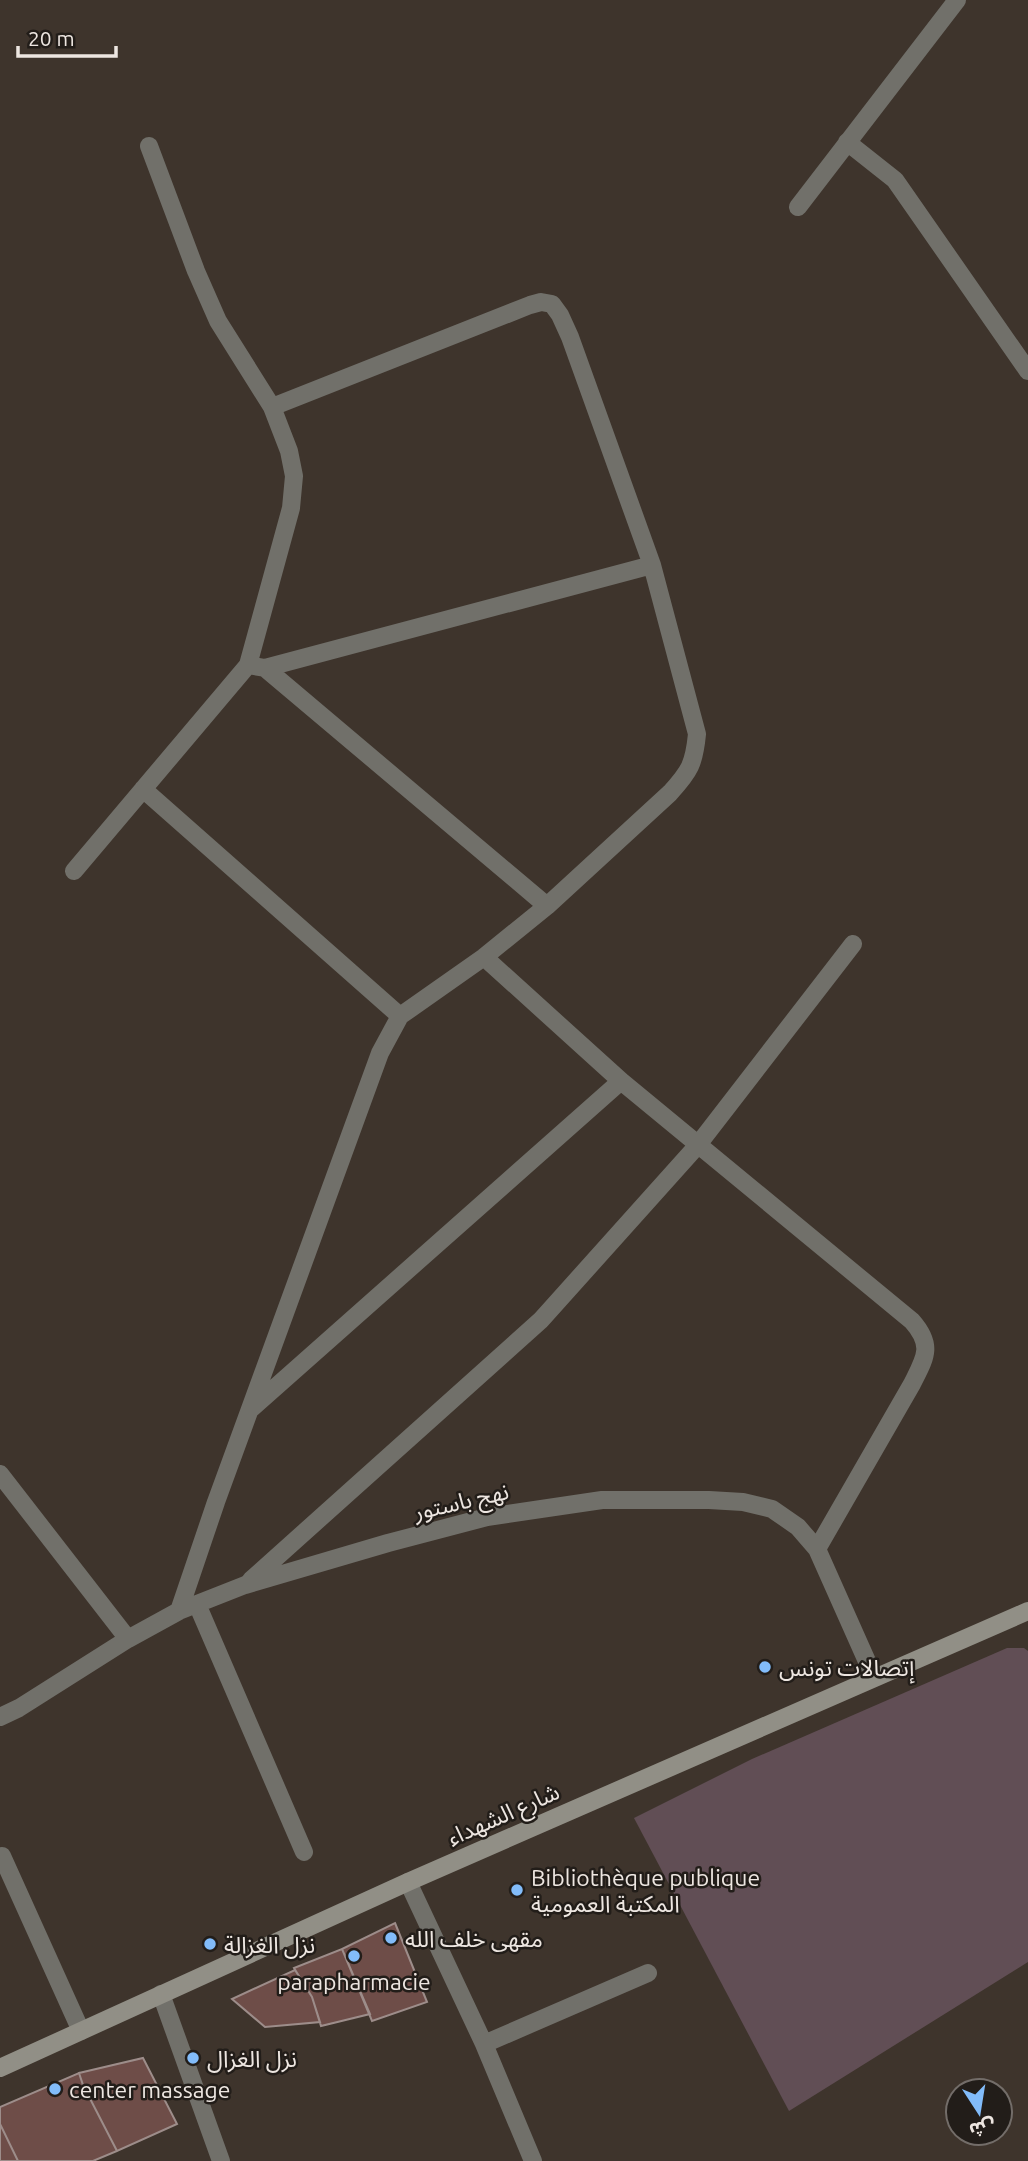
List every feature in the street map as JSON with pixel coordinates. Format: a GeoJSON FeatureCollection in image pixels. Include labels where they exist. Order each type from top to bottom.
{"type":"FeatureCollection","features":[{"type":"Feature","properties":{"kind":"main road","name":"شارع الشهداء"},"geometry":{"type":"LineString","coordinates":[[0,2068],[408,1882],[1028,1611]]}},
{"type":"Feature","properties":{"kind":"street"},"geometry":{"type":"LineString","coordinates":[[798,207],[957,0]]}},
{"type":"Feature","properties":{"kind":"street"},"geometry":{"type":"LineString","coordinates":[[848,142],[895,180],[1028,371]]}},
{"type":"Feature","properties":{"kind":"street"},"geometry":{"type":"LineString","coordinates":[[74,872],[143,789],[257,667],[291,508],[294,476],[289,451],[272,407],[218,321],[196,271],[149,146]]}},
{"type":"Feature","properties":{"kind":"street"},"geometry":{"type":"LineString","coordinates":[[179,1612],[380,1054],[400,1016],[484,957],[547,906],[670,793],[688,774],[695,756],[697,734],[652,565],[570,337],[552,304],[541,302],[530,305],[272,407]]}},
{"type":"Feature","properties":{"kind":"street"},"geometry":{"type":"LineString","coordinates":[[257,667],[652,565]]}},
{"type":"Feature","properties":{"kind":"street"},"geometry":{"type":"LineString","coordinates":[[257,667],[547,906]]}},
{"type":"Feature","properties":{"kind":"street"},"geometry":{"type":"LineString","coordinates":[[143,789],[400,1016]]}},
{"type":"Feature","properties":{"kind":"street"},"geometry":{"type":"LineString","coordinates":[[246,1585],[541,1320],[697,1146],[853,944]]}},
{"type":"Feature","properties":{"kind":"street"},"geometry":{"type":"LineString","coordinates":[[484,957],[621,1081],[922,1332],[926,1343],[925,1358],[817,1549]]}},
{"type":"Feature","properties":{"kind":"street"},"geometry":{"type":"LineString","coordinates":[[250,1410],[621,1081]]}},
{"type":"Feature","properties":{"kind":"street"},"geometry":{"type":"LineString","coordinates":[[0,1474],[128,1639]]}},
{"type":"Feature","properties":{"kind":"street","name":"نهج باستور"},"geometry":{"type":"LineString","coordinates":[[0,1717],[19,1708],[128,1639],[179,1612],[246,1585],[487,1517],[602,1500],[709,1500],[753,1504],[772,1509],[798,1527],[817,1549],[874,1677]]}},
{"type":"Feature","properties":{"kind":"street"},"geometry":{"type":"LineString","coordinates":[[197,1604],[304,1852]]}},
{"type":"Feature","properties":{"kind":"street"},"geometry":{"type":"LineString","coordinates":[[2,1856],[81,2031]]}},
{"type":"Feature","properties":{"kind":"street"},"geometry":{"type":"LineString","coordinates":[[408,1882],[484,2044],[533,2161]]}},
{"type":"Feature","properties":{"kind":"street"},"geometry":{"type":"LineString","coordinates":[[484,2044],[649,1973]]}},
{"type":"Feature","properties":{"kind":"street"},"geometry":{"type":"LineString","coordinates":[[161,1994],[221,2161]]}},
{"type":"Feature","properties":{"kind":"shaded area"},"geometry":{"type":"Polygon","coordinates":[[[1007,1648],[1024,1648],[1028,1651],[1028,1962],[789,2111],[634,1818],[752,1759],[1007,1648]]]}},
{"type":"Feature","properties":{"kind":"building"},"geometry":{"type":"Polygon","coordinates":[[[395,1923],[427,2002],[372,2021],[342,1949],[395,1923]]]}},
{"type":"Feature","properties":{"kind":"building"},"geometry":{"type":"Polygon","coordinates":[[[342,1949],[370,2014],[321,2026],[312,1997],[294,1968],[342,1949]]]}},
{"type":"Feature","properties":{"kind":"building"},"geometry":{"type":"Polygon","coordinates":[[[295,1970],[312,1997],[320,2022],[265,2027],[232,1999],[295,1970]]]}},
{"type":"Feature","properties":{"kind":"building"},"geometry":{"type":"Polygon","coordinates":[[[143,2058],[177,2124],[117,2151],[79,2073],[143,2058]]]}},
{"type":"Feature","properties":{"kind":"building"},"geometry":{"type":"Polygon","coordinates":[[[79,2073],[117,2151],[93,2161],[18,2161],[0,2124],[0,2107],[79,2073]]]}},
{"type":"Feature","properties":{"kind":"building"},"geometry":{"type":"Polygon","coordinates":[[[0,2124],[18,2161],[0,2161],[0,2124]]]}},
{"type":"Feature","properties":{"kind":"place","name":"إتصالات تونس"},"geometry":{"type":"Point","coordinates":[765,1667]}},
{"type":"Feature","properties":{"kind":"place","name":"Bibliothèque publique المكتبة العمومية"},"geometry":{"type":"Point","coordinates":[517,1890]}},
{"type":"Feature","properties":{"kind":"place","name":"مقهى خلف الله"},"geometry":{"type":"Point","coordinates":[391,1938]}},
{"type":"Feature","properties":{"kind":"place","name":"نزل الغزالة"},"geometry":{"type":"Point","coordinates":[210,1944]}},
{"type":"Feature","properties":{"kind":"place","name":"parapharmacie"},"geometry":{"type":"Point","coordinates":[354,1956]}},
{"type":"Feature","properties":{"kind":"place","name":"نزل الغزال"},"geometry":{"type":"Point","coordinates":[193,2058]}},
{"type":"Feature","properties":{"kind":"place","name":"center massage"},"geometry":{"type":"Point","coordinates":[55,2089]}}]}
